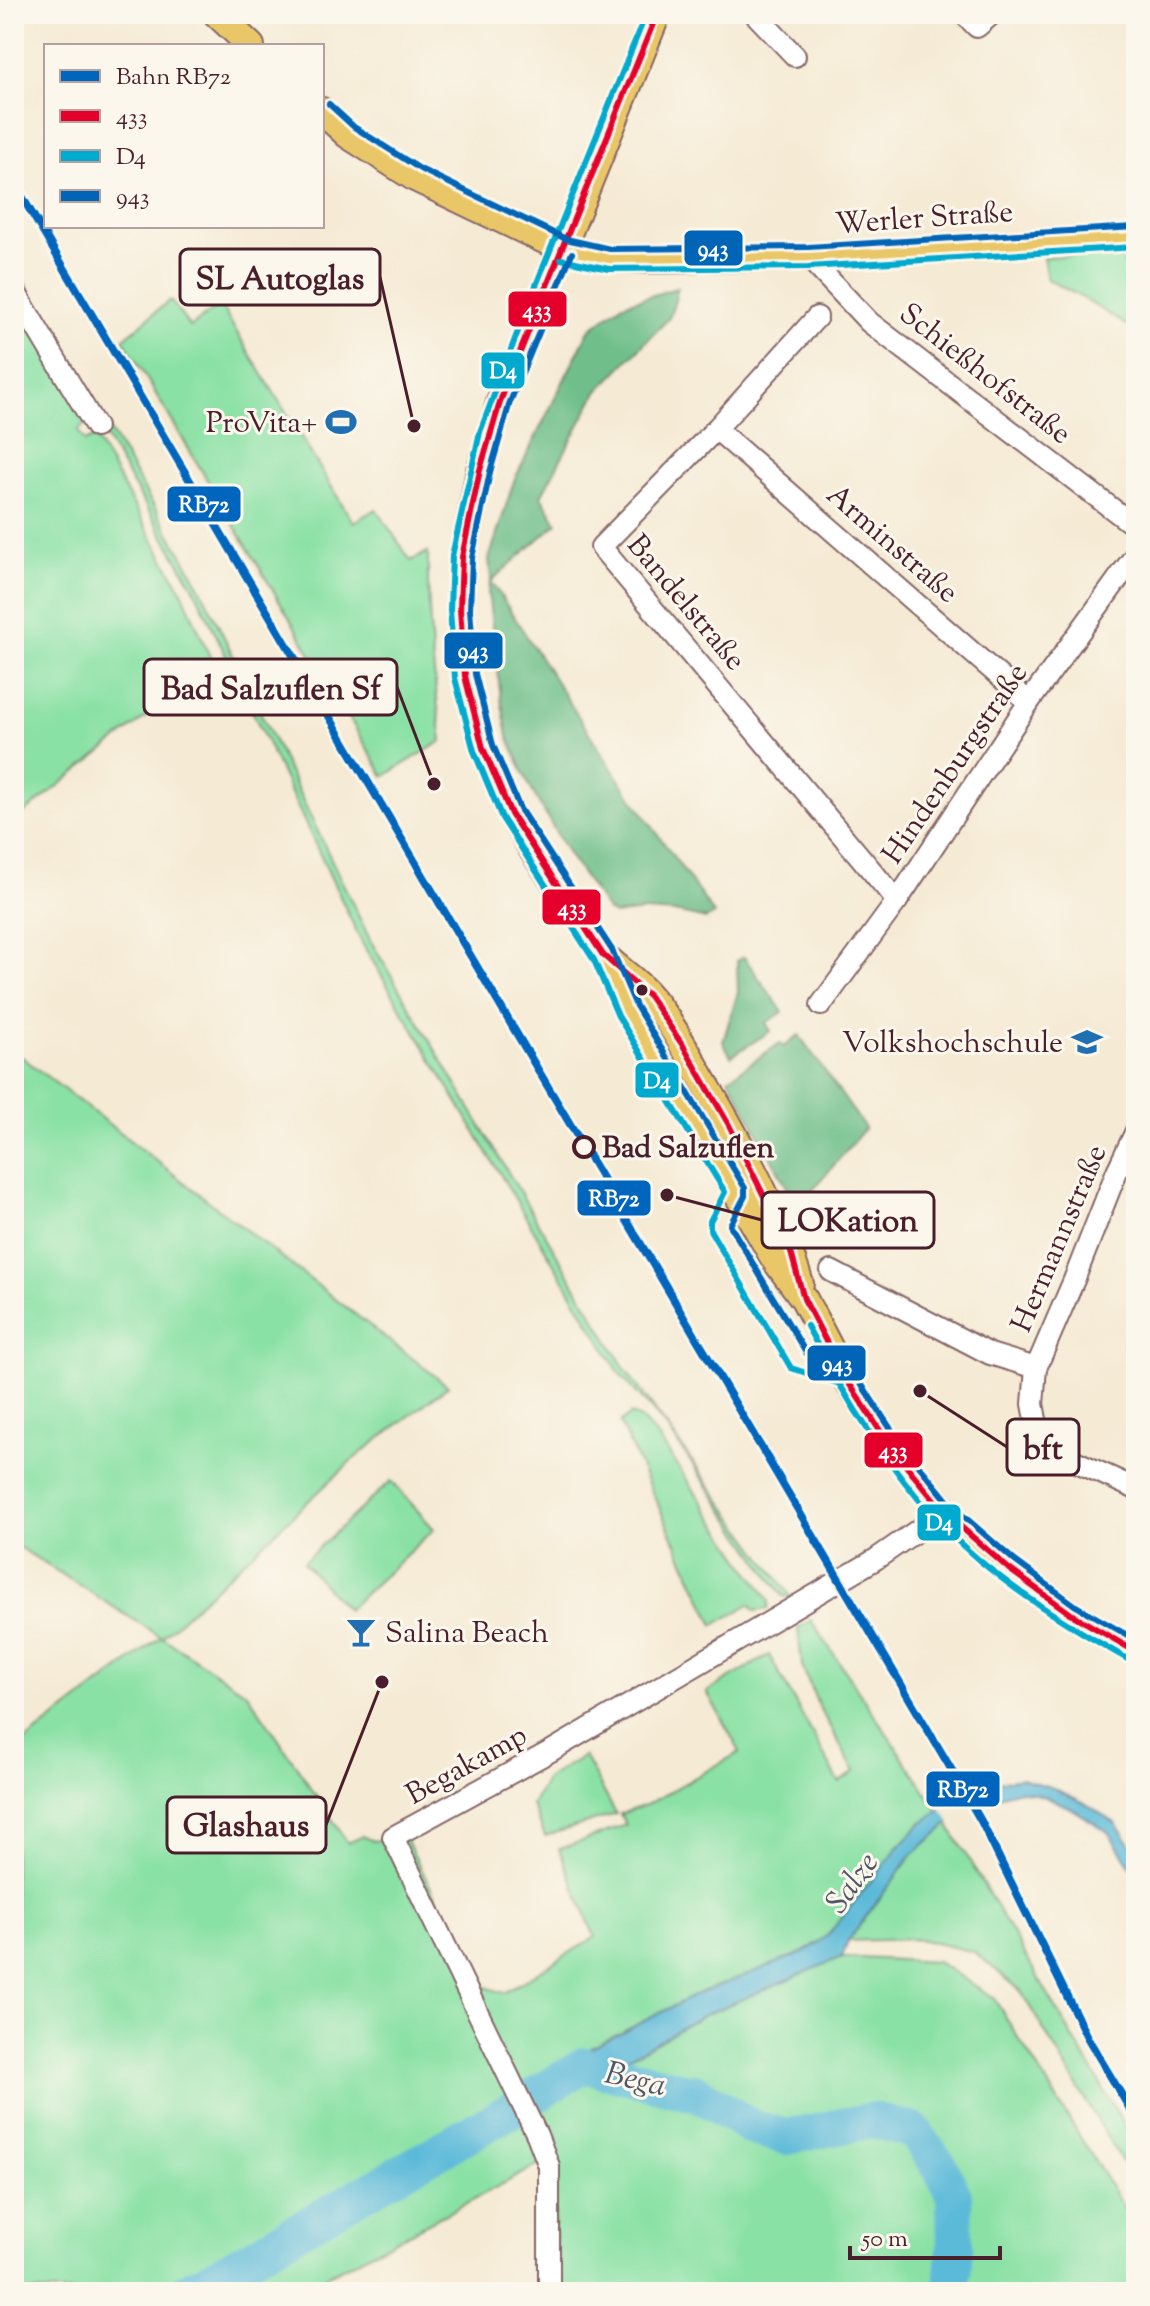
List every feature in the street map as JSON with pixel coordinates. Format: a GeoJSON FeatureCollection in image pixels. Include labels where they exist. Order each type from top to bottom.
{"type":"FeatureCollection","features":[{"type":"Feature","properties":{"kind":"main road"},"geometry":{"type":"LineString","coordinates":[[217,14],[249,44]]}},
{"type":"Feature","properties":{"kind":"main road"},"geometry":{"type":"LineString","coordinates":[[657,14],[501,399],[489,436],[462,557],[460,609],[465,676],[483,748],[511,814],[603,955],[649,996],[684,1047],[729,1125],[790,1249],[804,1299],[843,1374],[890,1446],[944,1512],[1021,1578],[1071,1614],[1136,1652]]}},
{"type":"Feature","properties":{"kind":"main road","name":"Werler Straße"},"geometry":{"type":"LineString","coordinates":[[324,113],[348,135],[415,178],[563,249],[609,259],[808,257],[1136,237]]}},
{"type":"Feature","properties":{"kind":"street"},"geometry":{"type":"LineString","coordinates":[[755,14],[795,56]]}},
{"type":"Feature","properties":{"kind":"street"},"geometry":{"type":"LineString","coordinates":[[964,14],[977,27],[992,14]]}},
{"type":"Feature","properties":{"kind":"street","name":"Schießhofstraße"},"geometry":{"type":"LineString","coordinates":[[808,257],[869,322],[1136,527]]}},
{"type":"Feature","properties":{"kind":"street"},"geometry":{"type":"LineString","coordinates":[[14,290],[96,427]]}},
{"type":"Feature","properties":{"kind":"street","name":"Bandelstraße"},"geometry":{"type":"LineString","coordinates":[[817,317],[716,429],[601,547],[897,901]]}},
{"type":"Feature","properties":{"kind":"street","name":"Arminstraße"},"geometry":{"type":"LineString","coordinates":[[716,429],[1029,702]]}},
{"type":"Feature","properties":{"kind":"street","name":"Hindenburgstraße"},"geometry":{"type":"LineString","coordinates":[[821,1005],[897,901],[1029,702],[1136,554]]}},
{"type":"Feature","properties":{"kind":"street","name":"Hermannstraße"},"geometry":{"type":"LineString","coordinates":[[1136,1131],[1036,1368],[1033,1404],[1038,1430],[1051,1450],[1136,1489]]}},
{"type":"Feature","properties":{"kind":"street"},"geometry":{"type":"LineString","coordinates":[[1117,1171],[1136,1181]]}},
{"type":"Feature","properties":{"kind":"street","name":"Hermannstraße"},"geometry":{"type":"LineString","coordinates":[[831,1271],[990,1354],[1036,1368]]}},
{"type":"Feature","properties":{"kind":"street","name":"Begakamp"},"geometry":{"type":"LineString","coordinates":[[549,2292],[549,2166],[537,2135],[393,1837],[551,1751],[876,1559],[944,1512]]}},
{"type":"Feature","properties":{"kind":"green space"},"geometry":{"type":"Polygon","coordinates":[[[1122,253],[1126,271],[1136,273],[1136,331],[1047,279],[1043,257],[1122,253]]]}},
{"type":"Feature","properties":{"kind":"green space"},"geometry":{"type":"Polygon","coordinates":[[[14,264],[198,583],[370,940],[625,1369],[792,1598],[783,1596],[666,1426],[620,1374],[362,943],[193,586],[14,282],[14,264]]]}},
{"type":"Feature","properties":{"kind":"green space"},"geometry":{"type":"Polygon","coordinates":[[[677,288],[669,318],[597,392],[541,496],[557,523],[491,581],[618,778],[714,914],[706,919],[680,913],[643,911],[614,915],[607,910],[570,857],[530,787],[508,736],[488,592],[491,580],[489,559],[514,481],[589,330],[623,304],[677,288]]]}},
{"type":"Feature","properties":{"kind":"green space"},"geometry":{"type":"Polygon","coordinates":[[[14,298],[87,422],[78,431],[85,442],[95,437],[182,591],[213,664],[14,821],[14,298]]]}},
{"type":"Feature","properties":{"kind":"green space"},"geometry":{"type":"Polygon","coordinates":[[[170,300],[190,327],[220,305],[353,522],[376,509],[411,561],[428,552],[432,647],[442,741],[384,776],[123,339],[170,300]]]}},
{"type":"Feature","properties":{"kind":"green space"},"geometry":{"type":"Polygon","coordinates":[[[744,957],[783,1012],[766,1023],[771,1031],[731,1056],[723,1042],[738,992],[737,961],[744,957]]]}},
{"type":"Feature","properties":{"kind":"green space"},"geometry":{"type":"Polygon","coordinates":[[[799,1035],[865,1128],[798,1208],[729,1078],[780,1043],[784,1047],[799,1035]]]}},
{"type":"Feature","properties":{"kind":"green space"},"geometry":{"type":"Polygon","coordinates":[[[14,1051],[448,1386],[356,1457],[162,1637],[248,1694],[348,1843],[362,1836],[373,1841],[404,1836],[482,1986],[504,1993],[595,1937],[559,1849],[626,1825],[620,1814],[646,1805],[740,1752],[707,1692],[769,1655],[839,1782],[855,1772],[819,1707],[802,1666],[798,1628],[811,1620],[940,1813],[922,1822],[828,1935],[805,1952],[697,1994],[574,2057],[221,2259],[152,2292],[14,2292],[14,1750],[161,1637],[14,1544],[14,1051]]]}},
{"type":"Feature","properties":{"kind":"green space"},"geometry":{"type":"Polygon","coordinates":[[[631,1414],[641,1419],[657,1436],[769,1600],[768,1609],[755,1611],[750,1604],[714,1625],[620,1423],[631,1414]]]}},
{"type":"Feature","properties":{"kind":"green space"},"geometry":{"type":"Polygon","coordinates":[[[391,1481],[434,1529],[347,1610],[303,1562],[391,1481]]]}},
{"type":"Feature","properties":{"kind":"green space"},"geometry":{"type":"Polygon","coordinates":[[[584,1756],[616,1814],[545,1836],[532,1805],[547,1778],[584,1756]]]}},
{"type":"Feature","properties":{"kind":"green space"},"geometry":{"type":"Polygon","coordinates":[[[948,1824],[1136,2145],[1136,2185],[1020,1990],[974,1952],[918,1939],[848,1941],[911,1856],[948,1824]]]}},
{"type":"Feature","properties":{"kind":"green space"},"geometry":{"type":"Polygon","coordinates":[[[842,1957],[937,1962],[993,1997],[1136,2227],[1136,2292],[556,2292],[554,2157],[296,2292],[211,2292],[704,2015],[842,1957]]]}},
{"type":"Feature","properties":{"kind":"water"},"geometry":{"type":"Polygon","coordinates":[[[1022,1778],[1083,1802],[1115,1823],[1136,1851],[1136,1875],[1108,1832],[1076,1811],[1050,1798],[1020,1790],[990,1798],[948,1824],[911,1856],[848,1941],[842,1957],[704,2015],[615,2065],[574,2057],[697,1994],[805,1952],[828,1935],[895,1851],[923,1822],[981,1784],[1022,1778]]]}},
{"type":"Feature","properties":{"kind":"pier"},"geometry":{"type":"Polygon","coordinates":[[[976,1783],[989,1803],[953,1826],[940,1807],[976,1783]]]}},
{"type":"Feature","properties":{"kind":"waterway","name":"Salze"},"geometry":{"type":"LineString","coordinates":[[584,2065],[597,2059]]}},
{"type":"Feature","properties":{"kind":"waterway","name":"Bega"},"geometry":{"type":"LineString","coordinates":[[183,2292],[522,2104],[584,2065],[694,2091],[753,2128],[787,2137],[873,2120],[914,2131],[940,2167],[954,2196],[952,2292]]}},
{"type":"Feature","properties":{"kind":"rail line","name":"RB72"},"geometry":{"type":"LineString","coordinates":[[14,183],[957,1779],[981,1821],[1087,2037],[1136,2119]]}},
{"type":"Feature","properties":{"kind":"transit line","name":"D4"},"geometry":{"type":"LineString","coordinates":[[646,14],[480,432],[452,556],[450,610],[455,678],[474,751],[502,818],[594,960],[618,1016],[725,1192],[710,1221],[710,1230],[791,1368],[840,1384]]}},
{"type":"Feature","properties":{"kind":"transit line","name":"433"},"geometry":{"type":"LineString","coordinates":[[657,14],[501,399],[480,470],[462,557],[460,609],[465,676],[483,748],[511,814],[603,955],[649,996],[684,1047],[729,1125],[790,1249],[804,1299],[843,1374],[890,1446],[944,1512],[1009,1569],[1071,1614],[1136,1652]]}},
{"type":"Feature","properties":{"kind":"transit line","name":"943"},"geometry":{"type":"LineString","coordinates":[[329,104],[354,127],[420,169],[566,239],[610,249],[808,247],[1135,227]]}},
{"type":"Feature","properties":{"kind":"transit line","name":"D4"},"geometry":{"type":"LineString","coordinates":[[561,259],[609,269],[808,267],[1136,247]]}},
{"type":"Feature","properties":{"kind":"transit line","name":"943"},"geometry":{"type":"LineString","coordinates":[[572,253],[510,402],[490,472],[472,558],[470,609],[475,674],[493,745],[520,809],[612,950],[636,1006],[745,1188],[745,1196],[730,1225],[806,1353],[850,1367],[898,1440],[951,1505],[1015,1561],[1076,1606],[1136,1640]]}},
{"type":"Feature","properties":{"kind":"transit line","name":"D4"},"geometry":{"type":"LineString","coordinates":[[807,1326],[865,1426],[935,1518],[1003,1579],[1053,1614],[1131,1661]]}},
{"type":"Feature","properties":{"kind":"place","name":"ProVita+"},"geometry":{"type":"Point","coordinates":[341,422]}},
{"type":"Feature","properties":{"kind":"place","name":"SL Autoglas"},"geometry":{"type":"Point","coordinates":[414,426]}},
{"type":"Feature","properties":{"kind":"place","name":"Bad Salzuflen Sf"},"geometry":{"type":"Point","coordinates":[434,784]}},
{"type":"Feature","properties":{"kind":"place","name":"Volkshochschule"},"geometry":{"type":"Point","coordinates":[1087,1042]}},
{"type":"Feature","properties":{"kind":"place","name":"Bad Salzuflen"},"geometry":{"type":"Point","coordinates":[584,1147]}},
{"type":"Feature","properties":{"kind":"place","name":"LOKation"},"geometry":{"type":"Point","coordinates":[667,1195]}},
{"type":"Feature","properties":{"kind":"place","name":"bft"},"geometry":{"type":"Point","coordinates":[920,1391]}},
{"type":"Feature","properties":{"kind":"place","name":"Salina Beach"},"geometry":{"type":"Point","coordinates":[361,1632]}},
{"type":"Feature","properties":{"kind":"place","name":"Glashaus"},"geometry":{"type":"Point","coordinates":[382,1682]}}]}
